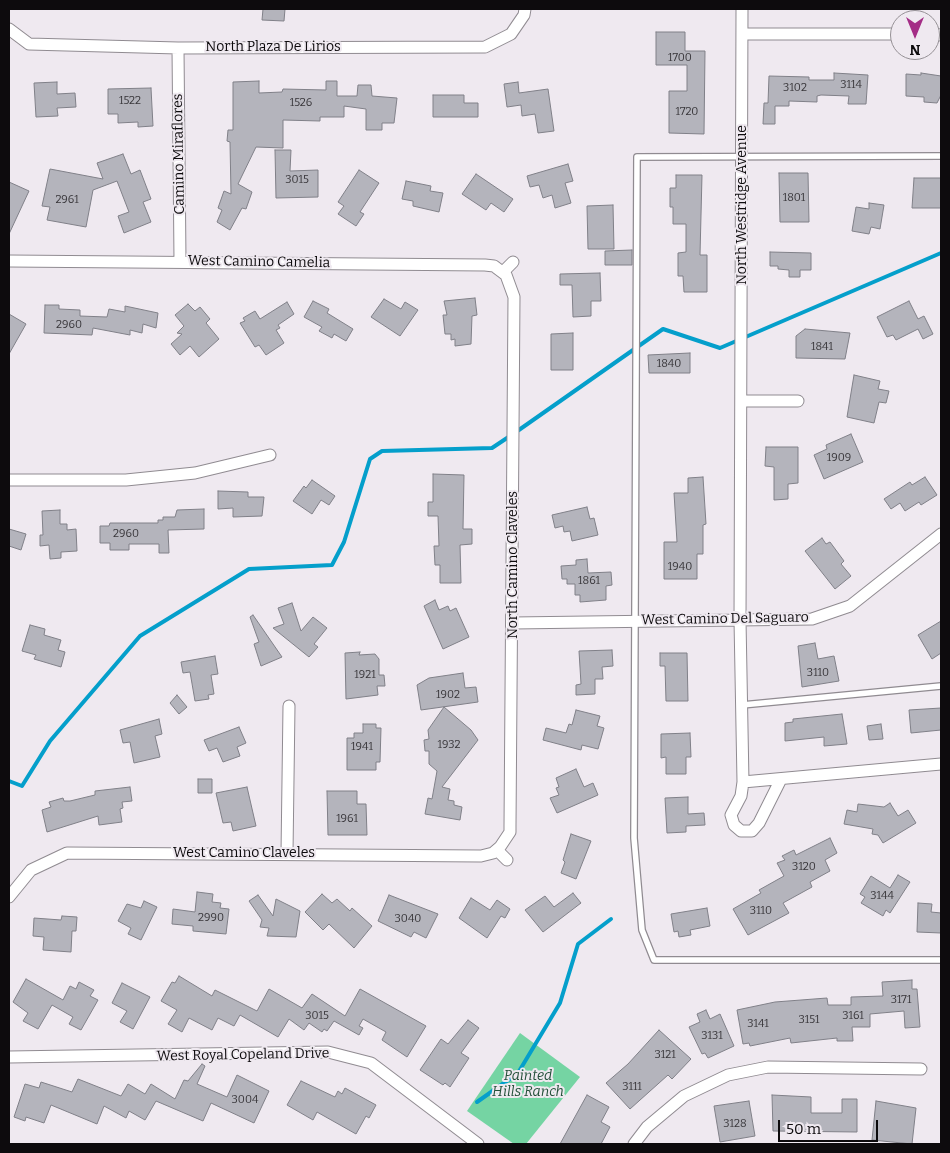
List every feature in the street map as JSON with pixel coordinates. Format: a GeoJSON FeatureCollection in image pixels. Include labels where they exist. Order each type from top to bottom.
{"type":"FeatureCollection","features":[{"type":"Feature","properties":{"kind":"street","name":"North Plaza De Lirios"},"geometry":{"type":"LineString","coordinates":[[9,29],[29,44],[178,48],[485,47],[511,34],[524,15],[525,9]]}},
{"type":"Feature","properties":{"kind":"street","name":"North Westridge Avenue"},"geometry":{"type":"LineString","coordinates":[[742,9],[740,620],[743,782],[741,796],[731,815],[734,825],[741,831],[752,831],[760,822],[781,779]]}},
{"type":"Feature","properties":{"kind":"street"},"geometry":{"type":"LineString","coordinates":[[742,34],[890,34]]}},
{"type":"Feature","properties":{"kind":"street","name":"Camino Miraflores"},"geometry":{"type":"LineString","coordinates":[[178,48],[180,261]]}},
{"type":"Feature","properties":{"kind":"street","name":"West Camino Camelia"},"geometry":{"type":"LineString","coordinates":[[9,261],[485,265],[504,273]]}},
{"type":"Feature","properties":{"kind":"street"},"geometry":{"type":"LineString","coordinates":[[504,273],[513,262]]}},
{"type":"Feature","properties":{"kind":"street","name":"North Camino Claveles"},"geometry":{"type":"LineString","coordinates":[[496,851],[505,840],[510,825],[513,623],[514,297],[504,273]]}},
{"type":"Feature","properties":{"kind":"street"},"geometry":{"type":"LineString","coordinates":[[741,401],[798,401]]}},
{"type":"Feature","properties":{"kind":"street"},"geometry":{"type":"LineString","coordinates":[[9,480],[126,480],[196,473],[270,455]]}},
{"type":"Feature","properties":{"kind":"street","name":"West Camino Del Saguaro"},"geometry":{"type":"LineString","coordinates":[[513,623],[812,619],[850,606],[940,539]]}},
{"type":"Feature","properties":{"kind":"street"},"geometry":{"type":"LineString","coordinates":[[288,853],[289,706]]}},
{"type":"Feature","properties":{"kind":"street"},"geometry":{"type":"LineString","coordinates":[[743,782],[941,764]]}},
{"type":"Feature","properties":{"kind":"street"},"geometry":{"type":"LineString","coordinates":[[496,851],[507,860]]}},
{"type":"Feature","properties":{"kind":"street","name":"West Camino Claveles"},"geometry":{"type":"LineString","coordinates":[[9,897],[31,870],[67,853],[288,853],[481,856],[496,851]]}},
{"type":"Feature","properties":{"kind":"street","name":"West Royal Copeland Drive"},"geometry":{"type":"LineString","coordinates":[[9,1057],[328,1052],[371,1063],[478,1144]]}},
{"type":"Feature","properties":{"kind":"street"},"geometry":{"type":"LineString","coordinates":[[634,1144],[647,1127],[684,1096],[728,1075],[768,1068],[921,1069]]}},
{"type":"Feature","properties":{"kind":"lane"},"geometry":{"type":"LineString","coordinates":[[941,156],[637,157],[634,838],[642,930],[654,960],[941,960]]}},
{"type":"Feature","properties":{"kind":"lane"},"geometry":{"type":"LineString","coordinates":[[742,705],[941,686]]}},
{"type":"Feature","properties":{"kind":"green space","name":"Painted Hills Ranch"},"geometry":{"type":"Polygon","coordinates":[[[520,1033],[580,1077],[526,1144],[514,1144],[467,1111],[520,1033]]]}},
{"type":"Feature","properties":{"kind":"building"},"geometry":{"type":"Polygon","coordinates":[[[263,9],[285,9],[284,21],[262,20],[263,9]]]}},
{"type":"Feature","properties":{"kind":"building"},"geometry":{"type":"Polygon","coordinates":[[[656,32],[685,32],[685,51],[705,51],[704,134],[669,133],[669,91],[687,91],[687,65],[656,65],[656,32]]]}},
{"type":"Feature","properties":{"kind":"building"},"geometry":{"type":"Polygon","coordinates":[[[834,73],[868,75],[866,104],[848,104],[849,96],[821,95],[817,96],[817,102],[789,101],[789,106],[775,106],[775,124],[763,124],[764,103],[768,103],[769,76],[809,77],[809,80],[834,80],[834,73]]]}},
{"type":"Feature","properties":{"kind":"building"},"geometry":{"type":"Polygon","coordinates":[[[921,73],[941,76],[941,95],[937,103],[924,102],[924,97],[906,96],[906,74],[921,75],[921,73]]]}},
{"type":"Feature","properties":{"kind":"building"},"geometry":{"type":"Polygon","coordinates":[[[259,81],[259,93],[282,92],[283,89],[326,90],[326,81],[337,81],[337,96],[357,96],[358,85],[371,85],[372,96],[397,98],[394,123],[382,123],[382,130],[366,130],[366,109],[344,106],[344,117],[320,117],[320,121],[283,120],[283,148],[256,147],[238,184],[252,192],[246,209],[242,208],[230,230],[217,222],[222,210],[218,208],[224,191],[231,194],[230,142],[227,141],[228,130],[233,130],[233,82],[259,81]]]}},
{"type":"Feature","properties":{"kind":"building"},"geometry":{"type":"Polygon","coordinates":[[[57,82],[57,94],[75,93],[76,107],[57,108],[58,116],[36,117],[34,83],[57,82]]]}},
{"type":"Feature","properties":{"kind":"building"},"geometry":{"type":"Polygon","coordinates":[[[518,82],[519,93],[548,89],[554,131],[538,133],[535,114],[522,116],[521,105],[507,107],[504,84],[518,82]]]}},
{"type":"Feature","properties":{"kind":"building"},"geometry":{"type":"Polygon","coordinates":[[[151,88],[153,126],[138,127],[138,122],[118,123],[118,114],[108,114],[108,89],[151,88]]]}},
{"type":"Feature","properties":{"kind":"building"},"geometry":{"type":"Polygon","coordinates":[[[433,95],[464,95],[464,103],[478,103],[478,117],[433,117],[433,95]]]}},
{"type":"Feature","properties":{"kind":"building"},"geometry":{"type":"Polygon","coordinates":[[[275,150],[291,150],[290,171],[318,170],[318,197],[276,198],[275,150]]]}},
{"type":"Feature","properties":{"kind":"building"},"geometry":{"type":"Polygon","coordinates":[[[123,154],[131,174],[140,170],[151,199],[143,202],[151,222],[124,233],[118,216],[129,212],[117,181],[93,190],[86,227],[47,220],[50,207],[42,206],[50,169],[103,179],[97,163],[123,154]]]}},
{"type":"Feature","properties":{"kind":"building"},"geometry":{"type":"Polygon","coordinates":[[[568,164],[573,181],[565,183],[571,203],[555,208],[552,195],[543,198],[539,185],[530,187],[527,176],[568,164]]]}},
{"type":"Feature","properties":{"kind":"building"},"geometry":{"type":"Polygon","coordinates":[[[359,170],[379,183],[360,212],[364,214],[356,226],[338,214],[344,206],[338,202],[359,170]]]}},
{"type":"Feature","properties":{"kind":"building"},"geometry":{"type":"Polygon","coordinates":[[[779,173],[808,173],[809,222],[780,222],[779,173]]]}},
{"type":"Feature","properties":{"kind":"building"},"geometry":{"type":"Polygon","coordinates":[[[476,174],[513,199],[504,212],[491,203],[486,210],[462,194],[476,174]]]}},
{"type":"Feature","properties":{"kind":"building"},"geometry":{"type":"Polygon","coordinates":[[[676,175],[702,175],[700,255],[707,255],[707,292],[684,292],[683,276],[678,276],[678,253],[686,252],[686,224],[673,224],[673,207],[670,207],[670,188],[676,188],[676,175]]]}},
{"type":"Feature","properties":{"kind":"building"},"geometry":{"type":"Polygon","coordinates":[[[914,178],[941,178],[941,208],[912,208],[914,178]]]}},
{"type":"Feature","properties":{"kind":"building"},"geometry":{"type":"Polygon","coordinates":[[[406,181],[431,186],[430,191],[443,193],[439,212],[413,206],[413,201],[402,199],[406,181]]]}},
{"type":"Feature","properties":{"kind":"building"},"geometry":{"type":"Polygon","coordinates":[[[9,182],[29,191],[9,234],[9,182]]]}},
{"type":"Feature","properties":{"kind":"building"},"geometry":{"type":"Polygon","coordinates":[[[869,203],[884,205],[880,229],[871,227],[869,234],[852,231],[856,207],[869,209],[869,203]]]}},
{"type":"Feature","properties":{"kind":"building"},"geometry":{"type":"Polygon","coordinates":[[[613,205],[614,249],[588,249],[587,206],[613,205]]]}},
{"type":"Feature","properties":{"kind":"building"},"geometry":{"type":"Polygon","coordinates":[[[632,250],[632,265],[605,265],[605,251],[632,250]]]}},
{"type":"Feature","properties":{"kind":"building"},"geometry":{"type":"Polygon","coordinates":[[[770,252],[811,253],[811,270],[800,270],[800,277],[789,277],[789,270],[778,269],[778,266],[770,266],[770,252]]]}},
{"type":"Feature","properties":{"kind":"building"},"geometry":{"type":"Polygon","coordinates":[[[600,273],[601,301],[591,301],[591,316],[573,317],[572,285],[560,285],[560,274],[600,273]]]}},
{"type":"Feature","properties":{"kind":"building"},"geometry":{"type":"Polygon","coordinates":[[[475,298],[477,315],[472,316],[471,344],[455,346],[455,339],[451,340],[451,334],[445,334],[443,315],[447,315],[444,301],[475,298]]]}},
{"type":"Feature","properties":{"kind":"building"},"geometry":{"type":"Polygon","coordinates":[[[384,299],[401,309],[405,302],[418,310],[400,336],[371,317],[384,299]]]}},
{"type":"Feature","properties":{"kind":"building"},"geometry":{"type":"Polygon","coordinates":[[[313,301],[329,309],[327,313],[353,329],[346,341],[334,334],[332,338],[319,331],[322,327],[304,317],[313,301]]]}},
{"type":"Feature","properties":{"kind":"building"},"geometry":{"type":"Polygon","coordinates":[[[909,301],[918,319],[924,316],[933,334],[923,339],[918,329],[896,340],[893,335],[887,337],[877,317],[909,301]]]}},
{"type":"Feature","properties":{"kind":"building"},"geometry":{"type":"Polygon","coordinates":[[[287,302],[294,314],[278,325],[280,328],[276,330],[284,343],[266,355],[259,345],[255,347],[240,323],[245,321],[243,318],[255,311],[260,319],[287,302]]]}},
{"type":"Feature","properties":{"kind":"building"},"geometry":{"type":"Polygon","coordinates":[[[188,304],[195,311],[200,307],[210,319],[206,323],[219,339],[199,357],[190,346],[180,355],[171,344],[182,334],[177,333],[184,326],[175,315],[188,304]]]}},
{"type":"Feature","properties":{"kind":"building"},"geometry":{"type":"Polygon","coordinates":[[[45,305],[59,305],[59,309],[80,310],[80,316],[107,317],[109,309],[125,312],[125,306],[158,313],[156,328],[143,324],[142,333],[130,330],[130,335],[93,328],[92,335],[44,333],[45,305]]]}},
{"type":"Feature","properties":{"kind":"building"},"geometry":{"type":"Polygon","coordinates":[[[9,314],[26,324],[9,354],[9,314]]]}},
{"type":"Feature","properties":{"kind":"building"},"geometry":{"type":"Polygon","coordinates":[[[805,329],[850,333],[845,359],[796,358],[796,336],[805,329]]]}},
{"type":"Feature","properties":{"kind":"building"},"geometry":{"type":"Polygon","coordinates":[[[573,333],[573,370],[551,370],[551,334],[573,333]]]}},
{"type":"Feature","properties":{"kind":"building"},"geometry":{"type":"Polygon","coordinates":[[[690,353],[690,373],[649,373],[648,355],[690,353]]]}},
{"type":"Feature","properties":{"kind":"building"},"geometry":{"type":"Polygon","coordinates":[[[854,375],[880,381],[878,389],[889,391],[886,403],[879,402],[874,423],[847,417],[854,375]]]}},
{"type":"Feature","properties":{"kind":"building"},"geometry":{"type":"Polygon","coordinates":[[[851,434],[863,462],[824,479],[814,455],[827,449],[826,445],[851,434]]]}},
{"type":"Feature","properties":{"kind":"building"},"geometry":{"type":"Polygon","coordinates":[[[766,447],[798,447],[798,483],[788,484],[788,499],[774,500],[774,467],[765,466],[766,447]]]}},
{"type":"Feature","properties":{"kind":"building"},"geometry":{"type":"Polygon","coordinates":[[[433,474],[464,475],[463,529],[472,529],[472,544],[460,545],[461,583],[440,583],[440,565],[435,565],[434,546],[439,546],[438,516],[428,516],[428,502],[433,502],[433,474]]]}},
{"type":"Feature","properties":{"kind":"building"},"geometry":{"type":"Polygon","coordinates":[[[703,477],[706,524],[703,525],[703,554],[697,554],[697,579],[664,579],[664,542],[677,542],[674,493],[688,493],[688,478],[703,477]]]}},
{"type":"Feature","properties":{"kind":"building"},"geometry":{"type":"Polygon","coordinates":[[[925,477],[937,495],[921,505],[919,502],[905,511],[900,503],[891,509],[884,499],[910,482],[912,485],[925,477]]]}},
{"type":"Feature","properties":{"kind":"building"},"geometry":{"type":"Polygon","coordinates":[[[312,480],[335,496],[329,505],[321,500],[312,514],[293,501],[304,486],[306,488],[312,480]]]}},
{"type":"Feature","properties":{"kind":"building"},"geometry":{"type":"Polygon","coordinates":[[[218,491],[248,492],[248,497],[264,497],[262,516],[233,517],[233,508],[218,509],[218,491]]]}},
{"type":"Feature","properties":{"kind":"building"},"geometry":{"type":"Polygon","coordinates":[[[587,507],[590,519],[594,518],[598,535],[572,541],[570,531],[564,532],[563,526],[555,528],[552,515],[587,507]]]}},
{"type":"Feature","properties":{"kind":"building"},"geometry":{"type":"Polygon","coordinates":[[[204,509],[204,529],[168,530],[169,553],[159,553],[159,544],[129,544],[129,550],[110,550],[110,543],[100,543],[100,526],[109,526],[110,523],[158,523],[158,520],[163,520],[163,517],[175,517],[177,510],[204,509]]]}},
{"type":"Feature","properties":{"kind":"building"},"geometry":{"type":"Polygon","coordinates":[[[60,510],[60,524],[67,524],[67,530],[76,529],[77,551],[61,552],[61,558],[50,559],[49,545],[40,546],[40,535],[43,535],[42,511],[60,510]]]}},
{"type":"Feature","properties":{"kind":"building"},"geometry":{"type":"Polygon","coordinates":[[[9,529],[26,534],[21,550],[9,546],[9,529]]]}},
{"type":"Feature","properties":{"kind":"building"},"geometry":{"type":"Polygon","coordinates":[[[822,538],[826,544],[830,542],[844,561],[841,564],[851,576],[835,589],[805,551],[822,538]]]}},
{"type":"Feature","properties":{"kind":"building"},"geometry":{"type":"Polygon","coordinates":[[[587,559],[588,573],[611,572],[612,585],[606,586],[606,600],[580,602],[580,595],[575,595],[575,584],[567,584],[567,579],[562,579],[561,566],[576,565],[576,560],[587,559]]]}},
{"type":"Feature","properties":{"kind":"building"},"geometry":{"type":"Polygon","coordinates":[[[435,600],[439,610],[448,606],[450,611],[456,608],[469,637],[443,649],[424,606],[435,600]]]}},
{"type":"Feature","properties":{"kind":"building"},"geometry":{"type":"Polygon","coordinates":[[[292,603],[301,631],[313,617],[327,628],[314,644],[318,647],[309,657],[273,628],[284,624],[278,608],[292,603]]]}},
{"type":"Feature","properties":{"kind":"building"},"geometry":{"type":"Polygon","coordinates":[[[253,615],[282,657],[261,666],[254,644],[259,642],[250,617],[253,615]]]}},
{"type":"Feature","properties":{"kind":"building"},"geometry":{"type":"Polygon","coordinates":[[[941,621],[941,653],[932,659],[918,635],[941,621]]]}},
{"type":"Feature","properties":{"kind":"building"},"geometry":{"type":"Polygon","coordinates":[[[30,625],[45,629],[44,635],[61,640],[58,650],[65,652],[61,667],[34,659],[36,655],[22,651],[30,625]]]}},
{"type":"Feature","properties":{"kind":"building"},"geometry":{"type":"Polygon","coordinates":[[[815,643],[818,659],[834,656],[839,681],[802,687],[798,646],[815,643]]]}},
{"type":"Feature","properties":{"kind":"building"},"geometry":{"type":"Polygon","coordinates":[[[612,650],[613,666],[602,667],[603,679],[595,679],[595,694],[576,695],[576,685],[581,684],[579,651],[612,650]]]}},
{"type":"Feature","properties":{"kind":"building"},"geometry":{"type":"Polygon","coordinates":[[[360,652],[359,655],[375,654],[379,659],[379,675],[384,675],[385,686],[377,686],[378,695],[346,699],[345,653],[360,652]]]}},
{"type":"Feature","properties":{"kind":"building"},"geometry":{"type":"Polygon","coordinates":[[[660,653],[687,653],[688,701],[666,701],[665,666],[660,666],[660,653]]]}},
{"type":"Feature","properties":{"kind":"building"},"geometry":{"type":"Polygon","coordinates":[[[215,656],[218,674],[211,675],[214,694],[208,695],[209,699],[195,701],[190,672],[183,673],[181,662],[215,656]]]}},
{"type":"Feature","properties":{"kind":"building"},"geometry":{"type":"Polygon","coordinates":[[[463,673],[465,688],[476,687],[478,702],[421,710],[417,685],[429,678],[463,673]]]}},
{"type":"Feature","properties":{"kind":"building"},"geometry":{"type":"Polygon","coordinates":[[[177,695],[187,707],[179,714],[170,703],[177,695]]]}},
{"type":"Feature","properties":{"kind":"building"},"geometry":{"type":"Polygon","coordinates":[[[444,707],[471,730],[478,740],[442,787],[450,789],[448,800],[454,801],[454,805],[462,807],[460,820],[425,814],[428,798],[432,799],[437,771],[429,764],[429,751],[425,751],[424,740],[429,739],[428,730],[444,707]]]}},
{"type":"Feature","properties":{"kind":"building"},"geometry":{"type":"Polygon","coordinates":[[[941,708],[941,730],[911,733],[909,710],[941,708]]]}},
{"type":"Feature","properties":{"kind":"building"},"geometry":{"type":"Polygon","coordinates":[[[576,710],[600,716],[597,726],[604,728],[598,749],[582,745],[581,750],[543,740],[546,728],[566,733],[569,724],[572,725],[576,710]]]}},
{"type":"Feature","properties":{"kind":"building"},"geometry":{"type":"Polygon","coordinates":[[[842,714],[847,744],[824,746],[824,737],[785,741],[785,723],[793,722],[793,719],[842,714]]]}},
{"type":"Feature","properties":{"kind":"building"},"geometry":{"type":"Polygon","coordinates":[[[159,719],[162,734],[155,736],[160,757],[134,763],[130,742],[123,743],[120,730],[159,719]]]}},
{"type":"Feature","properties":{"kind":"building"},"geometry":{"type":"Polygon","coordinates":[[[363,724],[376,724],[376,728],[381,728],[380,762],[376,762],[376,770],[347,770],[347,738],[354,738],[354,733],[363,733],[363,724]]]}},
{"type":"Feature","properties":{"kind":"building"},"geometry":{"type":"Polygon","coordinates":[[[881,724],[883,739],[869,740],[867,726],[881,724]]]}},
{"type":"Feature","properties":{"kind":"building"},"geometry":{"type":"Polygon","coordinates":[[[239,727],[246,743],[237,747],[240,756],[223,762],[217,748],[209,751],[204,740],[239,727]]]}},
{"type":"Feature","properties":{"kind":"building"},"geometry":{"type":"Polygon","coordinates":[[[690,733],[691,757],[686,757],[686,774],[666,774],[666,757],[661,758],[661,734],[690,733]]]}},
{"type":"Feature","properties":{"kind":"building"},"geometry":{"type":"Polygon","coordinates":[[[576,769],[584,787],[593,783],[598,795],[557,813],[550,798],[559,795],[556,788],[559,787],[556,778],[576,769]]]}},
{"type":"Feature","properties":{"kind":"building"},"geometry":{"type":"Polygon","coordinates":[[[198,779],[212,779],[212,793],[198,793],[198,779]]]}},
{"type":"Feature","properties":{"kind":"building"},"geometry":{"type":"Polygon","coordinates":[[[130,787],[132,801],[122,802],[123,808],[120,809],[122,822],[99,825],[98,816],[47,832],[42,810],[51,807],[49,802],[63,798],[64,801],[70,801],[95,795],[95,791],[130,787]]]}},
{"type":"Feature","properties":{"kind":"building"},"geometry":{"type":"Polygon","coordinates":[[[247,787],[256,826],[233,831],[231,822],[223,823],[216,793],[247,787]]]}},
{"type":"Feature","properties":{"kind":"building"},"geometry":{"type":"Polygon","coordinates":[[[327,791],[357,791],[357,804],[366,804],[367,835],[328,835],[327,791]]]}},
{"type":"Feature","properties":{"kind":"building"},"geometry":{"type":"Polygon","coordinates":[[[688,797],[688,814],[704,813],[705,825],[686,826],[686,832],[667,833],[665,798],[688,797]]]}},
{"type":"Feature","properties":{"kind":"building"},"geometry":{"type":"Polygon","coordinates":[[[890,803],[898,816],[908,810],[916,823],[883,843],[878,835],[872,834],[873,829],[844,824],[847,810],[857,812],[858,804],[884,807],[890,803]]]}},
{"type":"Feature","properties":{"kind":"building"},"geometry":{"type":"Polygon","coordinates":[[[571,834],[591,841],[576,879],[561,873],[571,834]]]}},
{"type":"Feature","properties":{"kind":"building"},"geometry":{"type":"Polygon","coordinates":[[[830,838],[837,853],[825,860],[830,871],[810,882],[812,887],[783,903],[789,913],[748,935],[733,909],[761,893],[759,890],[784,876],[777,863],[785,860],[782,856],[794,850],[796,855],[830,838]]]}},
{"type":"Feature","properties":{"kind":"building"},"geometry":{"type":"Polygon","coordinates":[[[898,875],[910,882],[890,913],[886,910],[883,916],[861,903],[865,897],[860,894],[871,876],[890,888],[898,875]]]}},
{"type":"Feature","properties":{"kind":"building"},"geometry":{"type":"Polygon","coordinates":[[[197,892],[213,894],[212,902],[221,903],[220,908],[229,909],[226,934],[193,931],[193,926],[172,924],[173,909],[195,912],[197,892]]]}},
{"type":"Feature","properties":{"kind":"building"},"geometry":{"type":"Polygon","coordinates":[[[573,893],[581,903],[543,932],[525,910],[545,896],[554,907],[573,893]]]}},
{"type":"Feature","properties":{"kind":"building"},"geometry":{"type":"Polygon","coordinates":[[[322,894],[332,903],[337,899],[350,911],[352,908],[372,926],[354,948],[329,924],[323,930],[305,912],[322,894]]]}},
{"type":"Feature","properties":{"kind":"building"},"geometry":{"type":"Polygon","coordinates":[[[258,895],[273,916],[276,899],[300,911],[296,937],[267,936],[269,928],[260,927],[262,920],[249,901],[258,895]]]}},
{"type":"Feature","properties":{"kind":"building"},"geometry":{"type":"Polygon","coordinates":[[[389,895],[438,914],[426,938],[414,932],[411,937],[378,921],[389,895]]]}},
{"type":"Feature","properties":{"kind":"building"},"geometry":{"type":"Polygon","coordinates":[[[471,898],[490,910],[497,900],[510,909],[505,918],[501,916],[487,938],[459,918],[471,898]]]}},
{"type":"Feature","properties":{"kind":"building"},"geometry":{"type":"Polygon","coordinates":[[[144,901],[157,907],[141,940],[128,934],[131,928],[118,921],[127,904],[141,908],[144,901]]]}},
{"type":"Feature","properties":{"kind":"building"},"geometry":{"type":"Polygon","coordinates":[[[918,903],[932,904],[931,912],[941,913],[941,933],[917,932],[918,903]]]}},
{"type":"Feature","properties":{"kind":"building"},"geometry":{"type":"Polygon","coordinates":[[[707,908],[710,926],[690,930],[691,935],[679,937],[678,931],[674,932],[671,914],[707,908]]]}},
{"type":"Feature","properties":{"kind":"building"},"geometry":{"type":"Polygon","coordinates":[[[62,916],[77,917],[76,931],[72,931],[71,952],[43,950],[44,937],[33,936],[34,918],[61,920],[62,916]]]}},
{"type":"Feature","properties":{"kind":"building"},"geometry":{"type":"Polygon","coordinates":[[[179,976],[212,996],[215,990],[257,1011],[269,989],[302,1008],[312,994],[345,1016],[360,989],[426,1026],[407,1057],[382,1040],[386,1032],[363,1019],[359,1026],[363,1028],[359,1035],[334,1021],[327,1031],[324,1029],[322,1032],[309,1023],[304,1030],[289,1019],[278,1037],[240,1015],[234,1026],[218,1018],[212,1030],[189,1018],[182,1032],[168,1024],[177,1010],[161,1001],[172,982],[175,983],[179,976]]]}},
{"type":"Feature","properties":{"kind":"building"},"geometry":{"type":"Polygon","coordinates":[[[26,979],[63,1000],[70,986],[76,989],[79,982],[94,990],[90,996],[98,1000],[81,1030],[69,1024],[73,1017],[52,1005],[38,1029],[23,1021],[28,1013],[13,1002],[26,979]]]}},
{"type":"Feature","properties":{"kind":"building"},"geometry":{"type":"Polygon","coordinates":[[[912,980],[912,989],[917,989],[920,1027],[905,1028],[904,1011],[870,1014],[870,1027],[852,1027],[853,1041],[837,1041],[837,1038],[791,1043],[790,1038],[750,1046],[749,1043],[743,1044],[737,1010],[775,1002],[827,998],[828,1005],[851,1005],[851,997],[883,996],[882,982],[912,980]]]}},
{"type":"Feature","properties":{"kind":"building"},"geometry":{"type":"Polygon","coordinates":[[[122,983],[150,997],[133,1029],[120,1022],[127,1011],[112,1003],[122,983]]]}},
{"type":"Feature","properties":{"kind":"building"},"geometry":{"type":"Polygon","coordinates":[[[706,1010],[710,1019],[720,1014],[734,1046],[708,1058],[705,1053],[702,1054],[689,1027],[700,1022],[697,1014],[706,1010]]]}},
{"type":"Feature","properties":{"kind":"building"},"geometry":{"type":"Polygon","coordinates":[[[468,1020],[479,1028],[461,1053],[469,1058],[450,1087],[445,1083],[443,1085],[420,1070],[441,1039],[448,1044],[468,1020]]]}},
{"type":"Feature","properties":{"kind":"building"},"geometry":{"type":"Polygon","coordinates":[[[659,1030],[691,1059],[672,1079],[668,1075],[630,1109],[606,1083],[628,1064],[659,1030]]]}},
{"type":"Feature","properties":{"kind":"building"},"geometry":{"type":"Polygon","coordinates":[[[202,1064],[205,1066],[197,1084],[227,1097],[237,1075],[269,1091],[254,1123],[211,1103],[203,1121],[156,1101],[145,1120],[129,1111],[126,1118],[104,1106],[97,1124],[51,1105],[44,1123],[26,1117],[25,1121],[14,1117],[25,1084],[39,1088],[41,1082],[72,1092],[78,1079],[121,1096],[128,1084],[145,1094],[151,1084],[175,1099],[184,1080],[188,1081],[202,1064]]]}},
{"type":"Feature","properties":{"kind":"building"},"geometry":{"type":"Polygon","coordinates":[[[301,1081],[335,1097],[338,1091],[342,1094],[345,1088],[376,1105],[369,1118],[366,1116],[356,1134],[317,1112],[313,1120],[287,1105],[301,1081]]]}},
{"type":"Feature","properties":{"kind":"building"},"geometry":{"type":"Polygon","coordinates":[[[587,1095],[609,1107],[601,1122],[610,1127],[601,1144],[560,1144],[587,1095]]]}},
{"type":"Feature","properties":{"kind":"building"},"geometry":{"type":"Polygon","coordinates":[[[772,1095],[811,1097],[811,1113],[842,1113],[842,1099],[857,1099],[857,1132],[773,1131],[772,1095]]]}},
{"type":"Feature","properties":{"kind":"building"},"geometry":{"type":"Polygon","coordinates":[[[749,1101],[755,1136],[720,1142],[714,1106],[749,1101]]]}},
{"type":"Feature","properties":{"kind":"building"},"geometry":{"type":"Polygon","coordinates":[[[876,1101],[916,1108],[912,1144],[872,1140],[876,1101]]]}},
{"type":"Feature","properties":{"kind":"waterway"},"geometry":{"type":"LineString","coordinates":[[516,432],[663,329],[720,348],[941,253]]}},
{"type":"Feature","properties":{"kind":"waterway"},"geometry":{"type":"LineString","coordinates":[[9,781],[22,786],[50,741],[140,636],[249,569],[332,565],[344,542],[370,459],[382,451],[492,448],[510,436]]}},
{"type":"Feature","properties":{"kind":"waterway"},"geometry":{"type":"LineString","coordinates":[[477,1102],[518,1073],[560,1003],[578,944],[611,919]]}}]}
